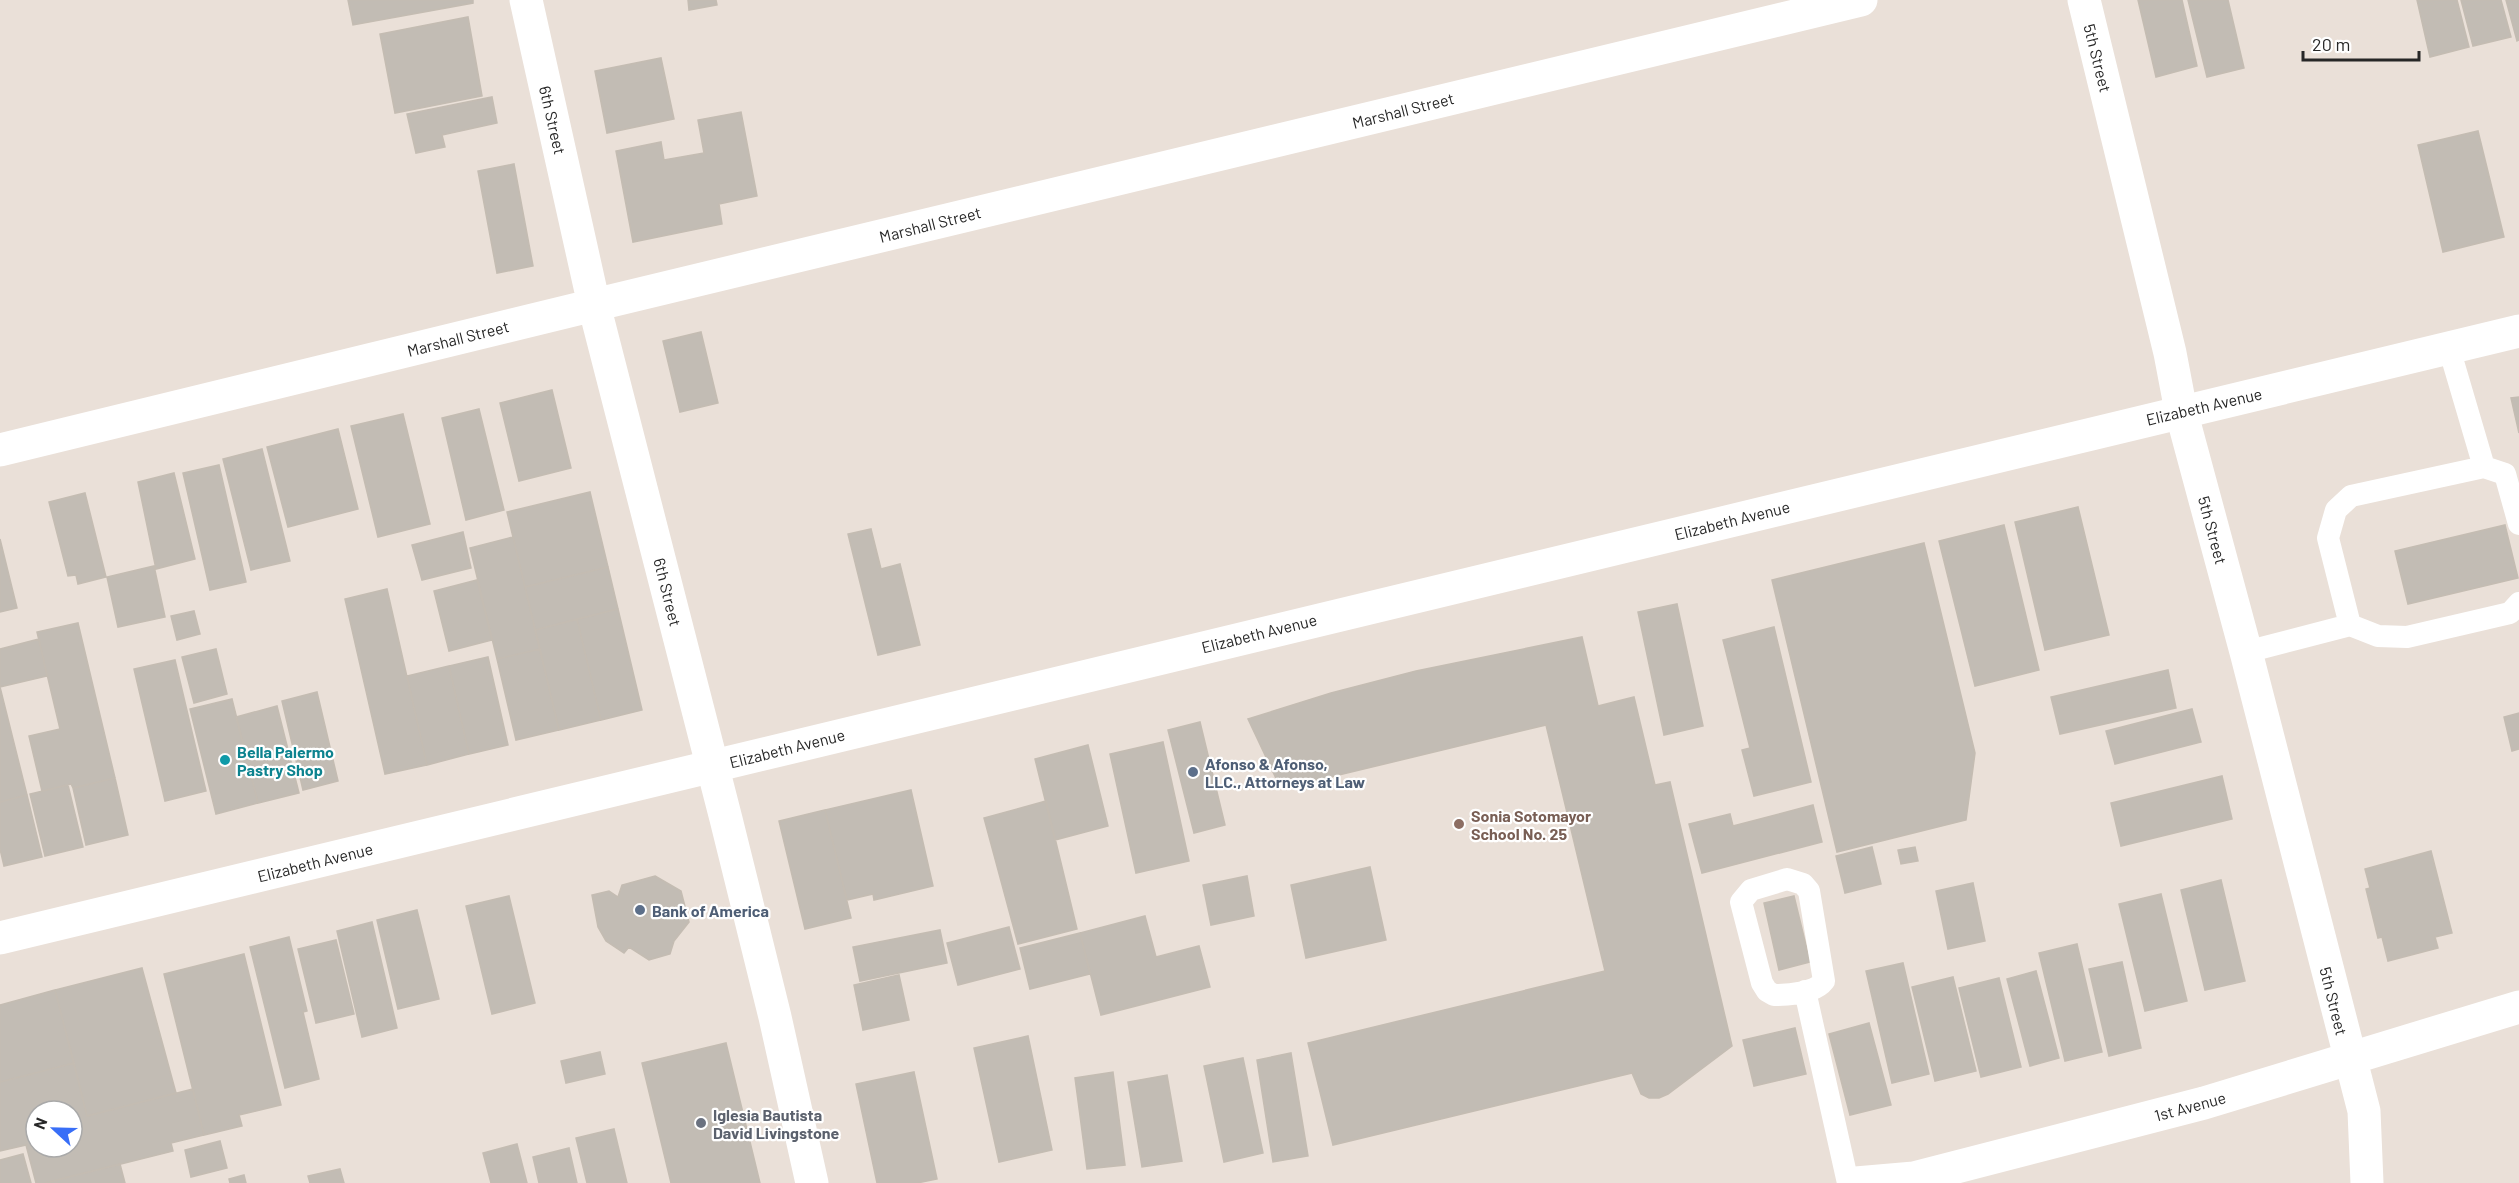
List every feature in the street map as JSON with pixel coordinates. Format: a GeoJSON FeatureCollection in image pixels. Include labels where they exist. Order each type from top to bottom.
{"type":"FeatureCollection","features":[{"type":"Feature","properties":{"kind":"street","name":"6th Street"},"geometry":{"type":"LineString","coordinates":[[526,0],[594,305],[713,765],[775,1017],[812,1183]]}},
{"type":"Feature","properties":{"kind":"street","name":"Marshall Street"},"geometry":{"type":"LineString","coordinates":[[0,450],[1861,0]]}},
{"type":"Feature","properties":{"kind":"street","name":"5th Street"},"geometry":{"type":"LineString","coordinates":[[2084,0],[2170,352],[2181,411],[2246,652],[2364,1111],[2367,1183]]}},
{"type":"Feature","properties":{"kind":"street","name":"Elizabeth Avenue"},"geometry":{"type":"LineString","coordinates":[[0,938],[2519,331]]}},
{"type":"Feature","properties":{"kind":"street","name":"1st Avenue"},"geometry":{"type":"LineString","coordinates":[[1857,1183],[1915,1180],[2204,1103],[2519,1007]]}},
{"type":"Feature","properties":{"kind":"lane"},"geometry":{"type":"LineString","coordinates":[[2449,348],[2484,467]]}},
{"type":"Feature","properties":{"kind":"lane"},"geometry":{"type":"LineString","coordinates":[[2350,625],[2328,538],[2336,510],[2351,496],[2484,467],[2505,474],[2519,525]]}},
{"type":"Feature","properties":{"kind":"lane"},"geometry":{"type":"LineString","coordinates":[[2246,652],[2350,625],[2378,636],[2407,637],[2510,613],[2519,603]]}},
{"type":"Feature","properties":{"kind":"lane"},"geometry":{"type":"LineString","coordinates":[[1787,879],[1803,884],[1809,891],[1825,973],[1824,981],[1820,986],[1805,991],[1774,995],[1767,991],[1762,983],[1741,902],[1751,890],[1787,879]]}},
{"type":"Feature","properties":{"kind":"lane"},"geometry":{"type":"LineString","coordinates":[[1805,991],[1848,1183]]}},
{"type":"Feature","properties":{"kind":"building"},"geometry":{"type":"Polygon","coordinates":[[[348,0],[473,0],[473,3],[353,25],[348,0]]]}},
{"type":"Feature","properties":{"kind":"building"},"geometry":{"type":"Polygon","coordinates":[[[688,0],[716,0],[717,5],[689,10],[688,0]]]}},
{"type":"Feature","properties":{"kind":"building"},"geometry":{"type":"Polygon","coordinates":[[[2138,0],[2182,0],[2197,66],[2156,77],[2138,0]]]}},
{"type":"Feature","properties":{"kind":"building"},"geometry":{"type":"Polygon","coordinates":[[[2188,0],[2228,0],[2244,68],[2207,77],[2188,0]]]}},
{"type":"Feature","properties":{"kind":"building"},"geometry":{"type":"Polygon","coordinates":[[[2417,0],[2457,0],[2469,47],[2430,57],[2417,0]]]}},
{"type":"Feature","properties":{"kind":"building"},"geometry":{"type":"Polygon","coordinates":[[[2461,0],[2501,0],[2511,37],[2473,46],[2461,0]]]}},
{"type":"Feature","properties":{"kind":"building"},"geometry":{"type":"Polygon","coordinates":[[[2506,0],[2519,0],[2519,40],[2517,41],[2506,0]]]}},
{"type":"Feature","properties":{"kind":"building"},"geometry":{"type":"Polygon","coordinates":[[[468,17],[482,96],[395,113],[380,34],[468,17]]]}},
{"type":"Feature","properties":{"kind":"building"},"geometry":{"type":"Polygon","coordinates":[[[661,58],[674,119],[607,133],[595,71],[661,58]]]}},
{"type":"Feature","properties":{"kind":"building"},"geometry":{"type":"Polygon","coordinates":[[[492,97],[497,123],[442,135],[445,147],[416,153],[407,114],[492,97]]]}},
{"type":"Feature","properties":{"kind":"building"},"geometry":{"type":"Polygon","coordinates":[[[741,112],[757,196],[719,204],[722,224],[633,242],[616,151],[661,142],[664,160],[704,153],[698,120],[741,112]]]}},
{"type":"Feature","properties":{"kind":"building"},"geometry":{"type":"Polygon","coordinates":[[[2478,131],[2504,237],[2443,252],[2418,145],[2478,131]]]}},
{"type":"Feature","properties":{"kind":"building"},"geometry":{"type":"Polygon","coordinates":[[[514,164],[533,266],[497,273],[478,171],[514,164]]]}},
{"type":"Feature","properties":{"kind":"building"},"geometry":{"type":"Polygon","coordinates":[[[701,332],[718,403],[680,412],[663,341],[701,332]]]}},
{"type":"Feature","properties":{"kind":"building"},"geometry":{"type":"Polygon","coordinates":[[[552,390],[571,468],[519,481],[500,403],[552,390]]]}},
{"type":"Feature","properties":{"kind":"building"},"geometry":{"type":"Polygon","coordinates":[[[2519,397],[2519,433],[2511,398],[2519,397]]]}},
{"type":"Feature","properties":{"kind":"building"},"geometry":{"type":"Polygon","coordinates":[[[479,409],[504,510],[466,520],[442,418],[479,409]]]}},
{"type":"Feature","properties":{"kind":"building"},"geometry":{"type":"Polygon","coordinates":[[[403,414],[430,524],[378,537],[351,426],[403,414]]]}},
{"type":"Feature","properties":{"kind":"building"},"geometry":{"type":"Polygon","coordinates":[[[338,429],[358,509],[288,527],[267,447],[338,429]]]}},
{"type":"Feature","properties":{"kind":"building"},"geometry":{"type":"Polygon","coordinates":[[[262,449],[290,561],[251,570],[223,459],[262,449]]]}},
{"type":"Feature","properties":{"kind":"building"},"geometry":{"type":"Polygon","coordinates":[[[219,465],[246,582],[210,590],[183,473],[219,465]]]}},
{"type":"Feature","properties":{"kind":"building"},"geometry":{"type":"Polygon","coordinates":[[[174,473],[195,559],[156,569],[138,482],[174,473]]]}},
{"type":"Feature","properties":{"kind":"building"},"geometry":{"type":"Polygon","coordinates":[[[590,492],[608,567],[525,587],[507,512],[590,492]]]}},
{"type":"Feature","properties":{"kind":"building"},"geometry":{"type":"Polygon","coordinates":[[[85,493],[106,577],[78,584],[76,575],[68,576],[49,502],[85,493]]]}},
{"type":"Feature","properties":{"kind":"building"},"geometry":{"type":"Polygon","coordinates":[[[2078,507],[2109,635],[2045,650],[2015,522],[2078,507]]]}},
{"type":"Feature","properties":{"kind":"building"},"geometry":{"type":"Polygon","coordinates":[[[2004,525],[2039,670],[1975,686],[1939,541],[2004,525]]]}},
{"type":"Feature","properties":{"kind":"building"},"geometry":{"type":"Polygon","coordinates":[[[2505,525],[2518,578],[2408,604],[2395,551],[2505,525]]]}},
{"type":"Feature","properties":{"kind":"building"},"geometry":{"type":"Polygon","coordinates":[[[871,529],[881,569],[900,564],[920,645],[878,655],[848,534],[871,529]]]}},
{"type":"Feature","properties":{"kind":"building"},"geometry":{"type":"Polygon","coordinates":[[[463,532],[471,568],[422,580],[412,545],[463,532]]]}},
{"type":"Feature","properties":{"kind":"building"},"geometry":{"type":"Polygon","coordinates":[[[513,537],[540,649],[497,659],[470,548],[513,537]]]}},
{"type":"Feature","properties":{"kind":"building"},"geometry":{"type":"Polygon","coordinates":[[[0,539],[17,608],[0,612],[0,539]]]}},
{"type":"Feature","properties":{"kind":"building"},"geometry":{"type":"Polygon","coordinates":[[[1924,543],[1975,753],[1966,820],[1837,852],[1772,580],[1924,543]]]}},
{"type":"Feature","properties":{"kind":"building"},"geometry":{"type":"Polygon","coordinates":[[[154,566],[165,617],[118,627],[107,577],[154,566]]]}},
{"type":"Feature","properties":{"kind":"building"},"geometry":{"type":"Polygon","coordinates":[[[608,567],[618,609],[535,630],[525,587],[608,567]]]}},
{"type":"Feature","properties":{"kind":"building"},"geometry":{"type":"Polygon","coordinates":[[[477,580],[492,640],[449,651],[434,591],[477,580]]]}},
{"type":"Feature","properties":{"kind":"building"},"geometry":{"type":"Polygon","coordinates":[[[387,589],[427,765],[385,774],[345,599],[387,589]]]}},
{"type":"Feature","properties":{"kind":"building"},"geometry":{"type":"Polygon","coordinates":[[[1677,604],[1703,726],[1664,735],[1638,612],[1677,604]]]}},
{"type":"Feature","properties":{"kind":"building"},"geometry":{"type":"Polygon","coordinates":[[[618,609],[642,710],[601,720],[577,619],[618,609]]]}},
{"type":"Feature","properties":{"kind":"building"},"geometry":{"type":"Polygon","coordinates":[[[194,611],[200,634],[177,640],[171,616],[194,611]]]}},
{"type":"Feature","properties":{"kind":"building"},"geometry":{"type":"Polygon","coordinates":[[[577,619],[601,720],[559,730],[535,630],[577,619]]]}},
{"type":"Feature","properties":{"kind":"building"},"geometry":{"type":"Polygon","coordinates":[[[78,623],[115,778],[73,788],[71,784],[42,791],[29,736],[60,729],[37,632],[78,623]]]}},
{"type":"Feature","properties":{"kind":"building"},"geometry":{"type":"Polygon","coordinates":[[[1774,627],[1811,782],[1754,796],[1742,750],[1750,748],[1723,640],[1774,627]]]}},
{"type":"Feature","properties":{"kind":"building"},"geometry":{"type":"Polygon","coordinates":[[[1582,637],[1598,706],[1634,697],[1655,785],[1670,782],[1732,1046],[1668,1094],[1659,1098],[1649,1098],[1641,1094],[1632,1073],[1333,1145],[1308,1043],[1605,971],[1546,725],[1281,789],[1248,719],[1331,693],[1416,671],[1582,637]]]}},
{"type":"Feature","properties":{"kind":"building"},"geometry":{"type":"Polygon","coordinates":[[[39,639],[47,676],[0,687],[0,649],[39,639]]]}},
{"type":"Feature","properties":{"kind":"building"},"geometry":{"type":"Polygon","coordinates":[[[216,649],[227,694],[194,703],[182,657],[216,649]]]}},
{"type":"Feature","properties":{"kind":"building"},"geometry":{"type":"Polygon","coordinates":[[[540,649],[559,730],[516,740],[497,659],[540,649]]]}},
{"type":"Feature","properties":{"kind":"building"},"geometry":{"type":"Polygon","coordinates":[[[488,657],[508,745],[469,754],[449,666],[488,657]]]}},
{"type":"Feature","properties":{"kind":"building"},"geometry":{"type":"Polygon","coordinates":[[[175,660],[206,791],[165,801],[134,669],[175,660]]]}},
{"type":"Feature","properties":{"kind":"building"},"geometry":{"type":"Polygon","coordinates":[[[449,666],[469,754],[427,765],[407,676],[449,666]]]}},
{"type":"Feature","properties":{"kind":"building"},"geometry":{"type":"Polygon","coordinates":[[[2168,670],[2176,708],[2060,734],[2051,697],[2168,670]]]}},
{"type":"Feature","properties":{"kind":"building"},"geometry":{"type":"Polygon","coordinates":[[[0,687],[27,795],[0,802],[0,687]]]}},
{"type":"Feature","properties":{"kind":"building"},"geometry":{"type":"Polygon","coordinates":[[[317,692],[338,781],[303,790],[282,701],[317,692]]]}},
{"type":"Feature","properties":{"kind":"building","name":"Bella Palermo Pastry Shop"},"geometry":{"type":"Polygon","coordinates":[[[232,699],[258,803],[216,814],[190,709],[232,699]]]}},
{"type":"Feature","properties":{"kind":"building"},"geometry":{"type":"Polygon","coordinates":[[[277,706],[299,793],[258,803],[236,717],[277,706]]]}},
{"type":"Feature","properties":{"kind":"building"},"geometry":{"type":"Polygon","coordinates":[[[2192,709],[2201,742],[2115,764],[2106,731],[2192,709]]]}},
{"type":"Feature","properties":{"kind":"building"},"geometry":{"type":"Polygon","coordinates":[[[2519,713],[2519,749],[2512,751],[2504,717],[2519,713]]]}},
{"type":"Feature","properties":{"kind":"building"},"geometry":{"type":"Polygon","coordinates":[[[1200,722],[1225,825],[1194,833],[1168,730],[1200,722]]]}},
{"type":"Feature","properties":{"kind":"building"},"geometry":{"type":"Polygon","coordinates":[[[1163,742],[1189,861],[1136,873],[1110,754],[1163,742]]]}},
{"type":"Feature","properties":{"kind":"building"},"geometry":{"type":"Polygon","coordinates":[[[1088,745],[1108,826],[1055,840],[1035,759],[1088,745]]]}},
{"type":"Feature","properties":{"kind":"building"},"geometry":{"type":"Polygon","coordinates":[[[2222,776],[2232,819],[2121,846],[2111,803],[2222,776]]]}},
{"type":"Feature","properties":{"kind":"building"},"geometry":{"type":"Polygon","coordinates":[[[115,778],[128,835],[86,845],[73,788],[115,778]]]}},
{"type":"Feature","properties":{"kind":"building"},"geometry":{"type":"Polygon","coordinates":[[[68,785],[83,847],[45,856],[30,794],[68,785]]]}},
{"type":"Feature","properties":{"kind":"building"},"geometry":{"type":"Polygon","coordinates":[[[911,790],[933,886],[874,900],[873,894],[847,900],[825,810],[911,790]]]}},
{"type":"Feature","properties":{"kind":"building"},"geometry":{"type":"Polygon","coordinates":[[[27,795],[42,857],[4,866],[0,849],[0,802],[27,795]]]}},
{"type":"Feature","properties":{"kind":"building"},"geometry":{"type":"Polygon","coordinates":[[[1046,801],[1077,929],[1018,944],[984,818],[1046,801]]]}},
{"type":"Feature","properties":{"kind":"building"},"geometry":{"type":"Polygon","coordinates":[[[1813,805],[1822,842],[1702,873],[1689,824],[1730,814],[1733,826],[1813,805]]]}},
{"type":"Feature","properties":{"kind":"building"},"geometry":{"type":"Polygon","coordinates":[[[825,810],[851,918],[805,929],[779,821],[825,810]]]}},
{"type":"Feature","properties":{"kind":"building"},"geometry":{"type":"Polygon","coordinates":[[[1872,847],[1881,884],[1845,893],[1836,856],[1872,847]]]}},
{"type":"Feature","properties":{"kind":"building"},"geometry":{"type":"Polygon","coordinates":[[[1915,847],[1918,861],[1901,864],[1898,850],[1915,847]]]}},
{"type":"Feature","properties":{"kind":"building"},"geometry":{"type":"Polygon","coordinates":[[[2431,851],[2452,933],[2435,937],[2438,948],[2388,961],[2382,937],[2378,938],[2366,889],[2370,888],[2365,869],[2431,851]]]}},
{"type":"Feature","properties":{"kind":"building"},"geometry":{"type":"Polygon","coordinates":[[[1370,867],[1386,940],[1306,958],[1291,885],[1370,867]]]}},
{"type":"Feature","properties":{"kind":"building","name":"Bank of America"},"geometry":{"type":"Polygon","coordinates":[[[655,876],[681,891],[689,922],[674,941],[670,954],[649,960],[629,947],[624,953],[606,941],[598,927],[592,895],[609,891],[618,897],[622,885],[655,876]]]}},
{"type":"Feature","properties":{"kind":"building"},"geometry":{"type":"Polygon","coordinates":[[[1247,876],[1254,916],[1211,925],[1203,885],[1247,876]]]}},
{"type":"Feature","properties":{"kind":"building"},"geometry":{"type":"Polygon","coordinates":[[[2221,880],[2245,981],[2205,990],[2181,890],[2221,880]]]}},
{"type":"Feature","properties":{"kind":"building"},"geometry":{"type":"Polygon","coordinates":[[[1973,883],[1985,941],[1948,949],[1936,891],[1973,883]]]}},
{"type":"Feature","properties":{"kind":"building"},"geometry":{"type":"Polygon","coordinates":[[[2161,894],[2187,1001],[2145,1011],[2119,904],[2161,894]]]}},
{"type":"Feature","properties":{"kind":"building"},"geometry":{"type":"Polygon","coordinates":[[[509,896],[535,1003],[492,1014],[466,906],[509,896]]]}},
{"type":"Feature","properties":{"kind":"building"},"geometry":{"type":"Polygon","coordinates":[[[1794,896],[1810,962],[1779,970],[1764,903],[1794,896]]]}},
{"type":"Feature","properties":{"kind":"building"},"geometry":{"type":"Polygon","coordinates":[[[417,910],[439,999],[398,1009],[377,920],[417,910]]]}},
{"type":"Feature","properties":{"kind":"building"},"geometry":{"type":"Polygon","coordinates":[[[1145,916],[1156,957],[1199,946],[1210,987],[1101,1015],[1080,933],[1145,916]]]}},
{"type":"Feature","properties":{"kind":"building"},"geometry":{"type":"Polygon","coordinates":[[[372,922],[397,1028],[362,1037],[337,931],[372,922]]]}},
{"type":"Feature","properties":{"kind":"building"},"geometry":{"type":"Polygon","coordinates":[[[1009,927],[1020,969],[958,985],[947,943],[1009,927]]]}},
{"type":"Feature","properties":{"kind":"building"},"geometry":{"type":"Polygon","coordinates":[[[940,930],[947,963],[860,981],[853,947],[940,930]]]}},
{"type":"Feature","properties":{"kind":"building"},"geometry":{"type":"Polygon","coordinates":[[[1080,933],[1090,974],[1030,989],[1020,948],[1080,933]]]}},
{"type":"Feature","properties":{"kind":"building"},"geometry":{"type":"Polygon","coordinates":[[[289,937],[307,1011],[303,1012],[319,1079],[285,1088],[250,947],[289,937]]]}},
{"type":"Feature","properties":{"kind":"building"},"geometry":{"type":"Polygon","coordinates":[[[336,940],[354,1014],[316,1023],[298,949],[336,940]]]}},
{"type":"Feature","properties":{"kind":"building"},"geometry":{"type":"Polygon","coordinates":[[[2077,944],[2102,1052],[2065,1061],[2039,953],[2077,944]]]}},
{"type":"Feature","properties":{"kind":"building"},"geometry":{"type":"Polygon","coordinates":[[[244,954],[281,1105],[239,1115],[242,1126],[204,1135],[164,974],[244,954]]]}},
{"type":"Feature","properties":{"kind":"building"},"geometry":{"type":"Polygon","coordinates":[[[2122,962],[2141,1048],[2109,1056],[2089,969],[2122,962]]]}},
{"type":"Feature","properties":{"kind":"building"},"geometry":{"type":"Polygon","coordinates":[[[1903,963],[1929,1074],[1892,1083],[1866,971],[1903,963]]]}},
{"type":"Feature","properties":{"kind":"building"},"geometry":{"type":"Polygon","coordinates":[[[142,968],[176,1093],[87,1116],[55,990],[142,968]]]}},
{"type":"Feature","properties":{"kind":"building"},"geometry":{"type":"Polygon","coordinates":[[[2036,971],[2059,1058],[2030,1066],[2007,979],[2036,971]]]}},
{"type":"Feature","properties":{"kind":"building"},"geometry":{"type":"Polygon","coordinates":[[[899,975],[909,1020],[863,1030],[854,985],[899,975]]]}},
{"type":"Feature","properties":{"kind":"building"},"geometry":{"type":"Polygon","coordinates":[[[1953,977],[1976,1071],[1935,1081],[1912,987],[1953,977]]]}},
{"type":"Feature","properties":{"kind":"building"},"geometry":{"type":"Polygon","coordinates":[[[1999,978],[2021,1067],[1981,1077],[1959,988],[1999,978]]]}},
{"type":"Feature","properties":{"kind":"building"},"geometry":{"type":"Polygon","coordinates":[[[55,990],[74,1063],[0,1082],[0,1005],[55,990]]]}},
{"type":"Feature","properties":{"kind":"building"},"geometry":{"type":"Polygon","coordinates":[[[1869,1023],[1891,1105],[1850,1115],[1829,1034],[1869,1023]]]}},
{"type":"Feature","properties":{"kind":"building"},"geometry":{"type":"Polygon","coordinates":[[[1795,1028],[1806,1074],[1754,1086],[1743,1040],[1795,1028]]]}},
{"type":"Feature","properties":{"kind":"building"},"geometry":{"type":"Polygon","coordinates":[[[1028,1036],[1052,1150],[999,1162],[974,1048],[1028,1036]]]}},
{"type":"Feature","properties":{"kind":"building","name":"Iglesia Bautista David Livingstone"},"geometry":{"type":"Polygon","coordinates":[[[726,1043],[760,1183],[671,1183],[642,1063],[726,1043]]]}},
{"type":"Feature","properties":{"kind":"building"},"geometry":{"type":"Polygon","coordinates":[[[600,1052],[605,1074],[566,1083],[561,1061],[600,1052]]]}},
{"type":"Feature","properties":{"kind":"building"},"geometry":{"type":"Polygon","coordinates":[[[1291,1053],[1308,1156],[1273,1162],[1257,1060],[1291,1053]]]}},
{"type":"Feature","properties":{"kind":"building"},"geometry":{"type":"Polygon","coordinates":[[[1243,1058],[1263,1153],[1224,1162],[1204,1066],[1243,1058]]]}},
{"type":"Feature","properties":{"kind":"building"},"geometry":{"type":"Polygon","coordinates":[[[74,1063],[83,1099],[24,1099],[24,1145],[0,1151],[0,1082],[74,1063]]]}},
{"type":"Feature","properties":{"kind":"building"},"geometry":{"type":"Polygon","coordinates":[[[914,1072],[937,1179],[917,1183],[877,1183],[856,1084],[914,1072]]]}},
{"type":"Feature","properties":{"kind":"building"},"geometry":{"type":"Polygon","coordinates":[[[1113,1072],[1125,1165],[1087,1169],[1075,1078],[1113,1072]]]}},
{"type":"Feature","properties":{"kind":"building"},"geometry":{"type":"Polygon","coordinates":[[[1167,1075],[1182,1161],[1142,1167],[1128,1082],[1167,1075]]]}},
{"type":"Feature","properties":{"kind":"building"},"geometry":{"type":"Polygon","coordinates":[[[193,1089],[204,1135],[171,1143],[173,1151],[45,1183],[36,1183],[30,1159],[84,1159],[84,1104],[87,1116],[193,1089]]]}},
{"type":"Feature","properties":{"kind":"building"},"geometry":{"type":"Polygon","coordinates":[[[614,1129],[627,1183],[587,1183],[576,1138],[614,1129]]]}},
{"type":"Feature","properties":{"kind":"building"},"geometry":{"type":"Polygon","coordinates":[[[220,1141],[227,1168],[191,1177],[185,1150],[220,1141]]]}},
{"type":"Feature","properties":{"kind":"building"},"geometry":{"type":"Polygon","coordinates":[[[517,1144],[527,1183],[491,1183],[483,1153],[517,1144]]]}},
{"type":"Feature","properties":{"kind":"building"},"geometry":{"type":"Polygon","coordinates":[[[569,1148],[577,1183],[539,1183],[533,1157],[569,1148]]]}},
{"type":"Feature","properties":{"kind":"building"},"geometry":{"type":"Polygon","coordinates":[[[23,1154],[31,1183],[0,1183],[0,1160],[23,1154]]]}},
{"type":"Feature","properties":{"kind":"building"},"geometry":{"type":"Polygon","coordinates":[[[120,1164],[125,1183],[45,1183],[120,1164]]]}},
{"type":"Feature","properties":{"kind":"building"},"geometry":{"type":"Polygon","coordinates":[[[340,1169],[344,1183],[310,1183],[308,1176],[340,1169]]]}},
{"type":"Feature","properties":{"kind":"building"},"geometry":{"type":"Polygon","coordinates":[[[244,1175],[246,1183],[230,1183],[229,1179],[244,1175]]]}},
{"type":"Feature","properties":{"kind":"place","name":"Bella Palermo Pastry Shop"},"geometry":{"type":"Point","coordinates":[225,760]}},
{"type":"Feature","properties":{"kind":"place","name":"Afonso & Afonso, LLC., Attorneys at Law"},"geometry":{"type":"Point","coordinates":[1193,772]}},
{"type":"Feature","properties":{"kind":"place","name":"Sonia Sotomayor School No. 25"},"geometry":{"type":"Point","coordinates":[1459,824]}},
{"type":"Feature","properties":{"kind":"place","name":"Bank of America"},"geometry":{"type":"Point","coordinates":[640,910]}},
{"type":"Feature","properties":{"kind":"place","name":"Iglesia Bautista David Livingstone"},"geometry":{"type":"Point","coordinates":[701,1123]}}]}
